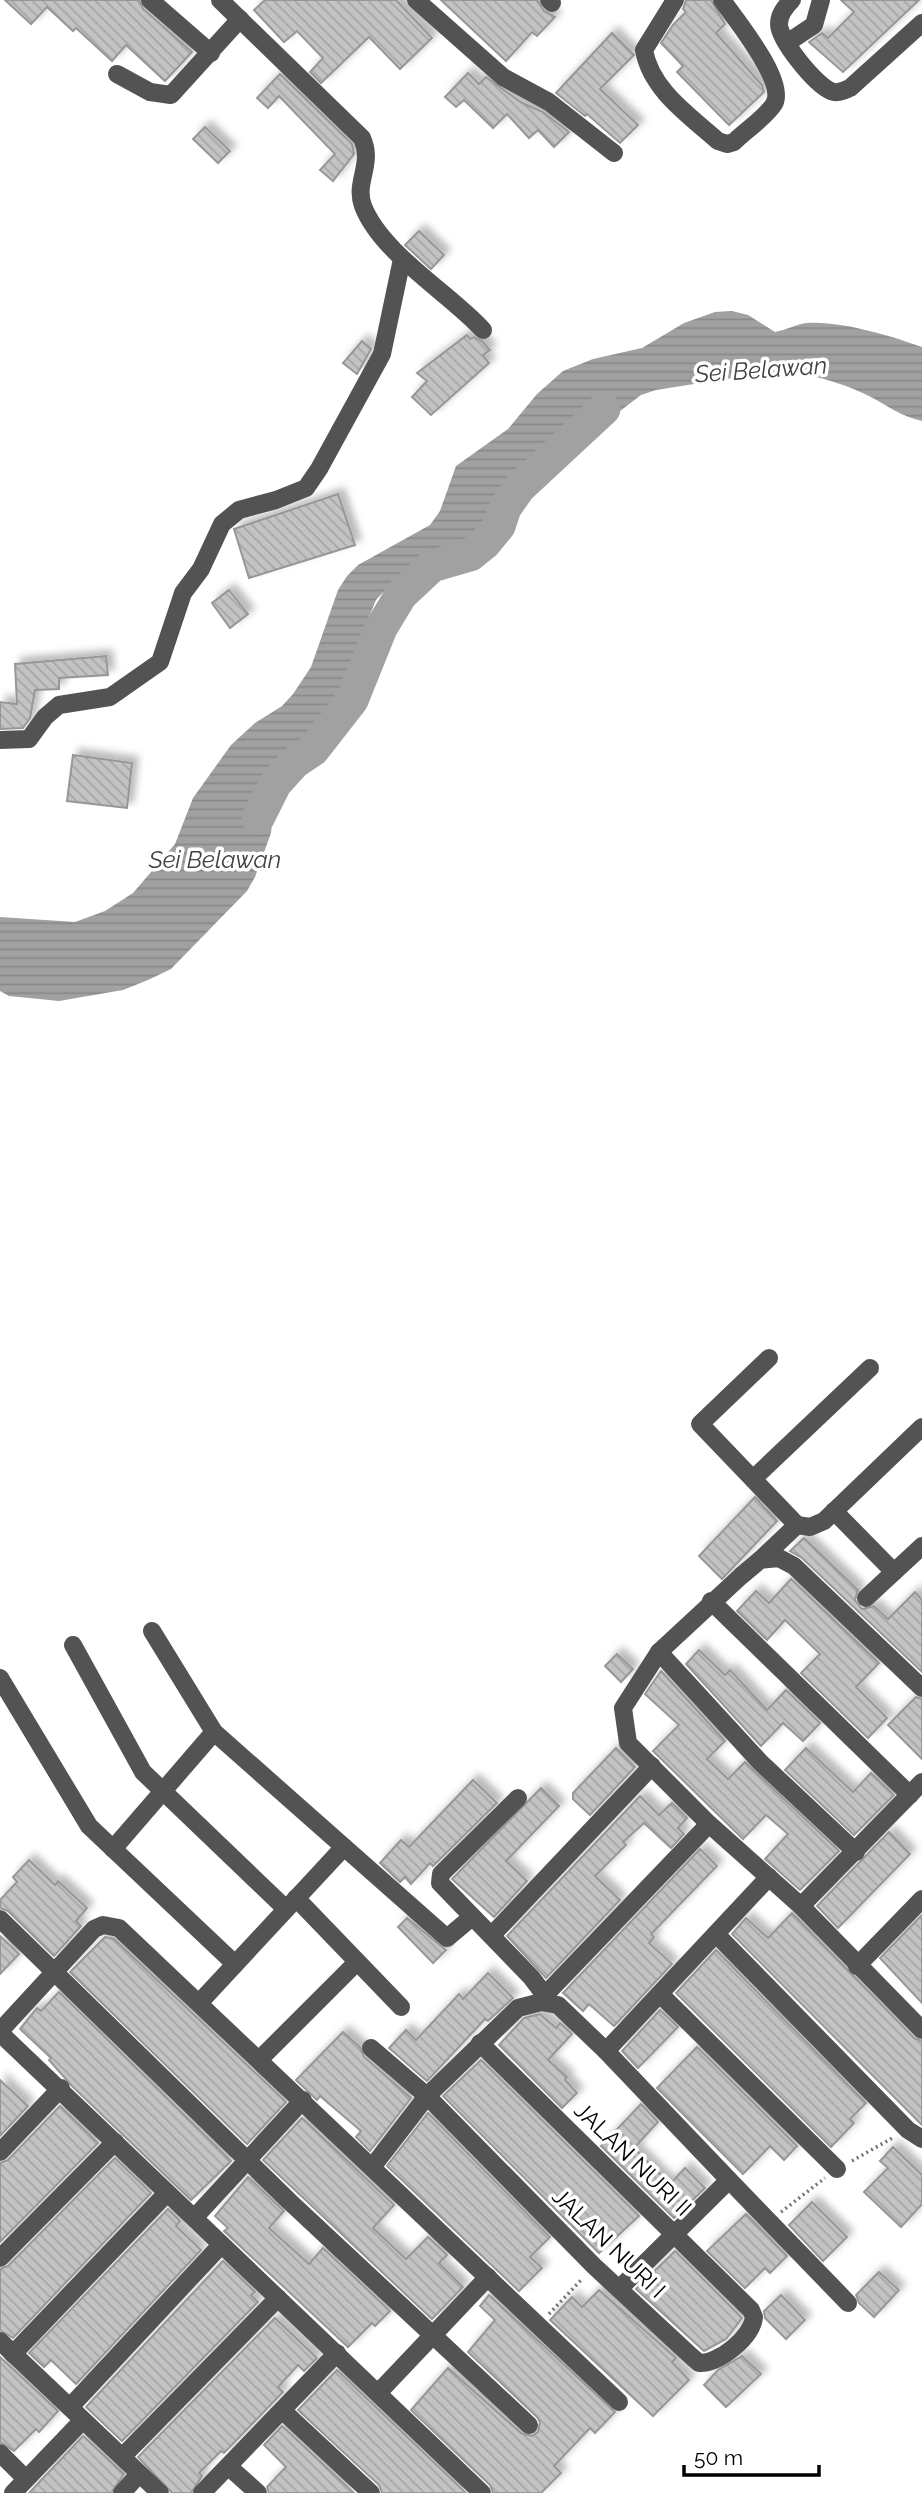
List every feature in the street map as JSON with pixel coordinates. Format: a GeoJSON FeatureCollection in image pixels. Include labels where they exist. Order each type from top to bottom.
{"type":"FeatureCollection","features":[{"type":"Feature","properties":{"kind":"street"},"geometry":{"type":"LineString","coordinates":[[150,0],[211,53]]}},
{"type":"Feature","properties":{"kind":"street"},"geometry":{"type":"LineString","coordinates":[[220,0],[362,138],[369,152],[362,184],[363,206],[402,258],[483,330]]}},
{"type":"Feature","properties":{"kind":"street"},"geometry":{"type":"LineString","coordinates":[[416,0],[446,30],[503,77],[549,102],[614,153]]}},
{"type":"Feature","properties":{"kind":"street"},"geometry":{"type":"LineString","coordinates":[[675,0],[644,50],[646,63],[659,87],[718,141],[727,144],[734,142],[773,105],[777,94],[774,78],[722,0]]}},
{"type":"Feature","properties":{"kind":"street"},"geometry":{"type":"LineString","coordinates":[[792,0],[781,13],[779,27],[787,43],[814,79],[825,89],[837,93],[850,89],[922,23]]}},
{"type":"Feature","properties":{"kind":"street"},"geometry":{"type":"LineString","coordinates":[[787,43],[814,25],[821,0]]}},
{"type":"Feature","properties":{"kind":"street"},"geometry":{"type":"LineString","coordinates":[[117,75],[149,92],[171,95],[240,19]]}},
{"type":"Feature","properties":{"kind":"street"},"geometry":{"type":"LineString","coordinates":[[0,740],[29,739],[45,717],[59,705],[110,697],[153,669],[160,662],[183,593],[201,569],[222,524],[239,510],[306,488],[319,470],[382,354],[402,258]]}},
{"type":"Feature","properties":{"kind":"street"},"geometry":{"type":"LineString","coordinates":[[769,1358],[700,1424],[797,1525],[810,1527],[834,1511],[922,1427]]}},
{"type":"Feature","properties":{"kind":"street"},"geometry":{"type":"LineString","coordinates":[[753,1479],[870,1368]]}},
{"type":"Feature","properties":{"kind":"street"},"geometry":{"type":"LineString","coordinates":[[834,1511],[894,1572]]}},
{"type":"Feature","properties":{"kind":"street"},"geometry":{"type":"LineString","coordinates":[[797,1525],[711,1601],[659,1652],[623,1708],[628,1743],[709,1824],[800,1906],[857,1966],[919,2022]]}},
{"type":"Feature","properties":{"kind":"street"},"geometry":{"type":"LineString","coordinates":[[866,1598],[922,1546]]}},
{"type":"Feature","properties":{"kind":"street"},"geometry":{"type":"LineString","coordinates":[[760,1560],[779,1558],[794,1566],[922,1688]]}},
{"type":"Feature","properties":{"kind":"street"},"geometry":{"type":"LineString","coordinates":[[711,1601],[916,1788],[800,1906]]}},
{"type":"Feature","properties":{"kind":"street"},"geometry":{"type":"LineString","coordinates":[[152,1631],[214,1732],[447,1938],[472,1917]]}},
{"type":"Feature","properties":{"kind":"street"},"geometry":{"type":"LineString","coordinates":[[73,1645],[137,1763],[357,1962],[401,2007]]}},
{"type":"Feature","properties":{"kind":"street"},"geometry":{"type":"LineString","coordinates":[[659,1652],[760,1762],[856,1852]]}},
{"type":"Feature","properties":{"kind":"street"},"geometry":{"type":"LineString","coordinates":[[0,1678],[79,1814],[235,1964]]}},
{"type":"Feature","properties":{"kind":"street"},"geometry":{"type":"LineString","coordinates":[[113,1849],[214,1732]]}},
{"type":"Feature","properties":{"kind":"street"},"geometry":{"type":"LineString","coordinates":[[492,1935],[652,1766]]}},
{"type":"Feature","properties":{"kind":"street"},"geometry":{"type":"LineString","coordinates":[[518,1798],[441,1874],[442,1888],[492,1935],[548,1999],[567,2012],[606,2051],[848,2303]]}},
{"type":"Feature","properties":{"kind":"street"},"geometry":{"type":"LineString","coordinates":[[373,2166],[427,2096],[518,2008],[548,1999],[709,1824]]}},
{"type":"Feature","properties":{"kind":"street"},"geometry":{"type":"LineString","coordinates":[[200,2002],[344,1847]]}},
{"type":"Feature","properties":{"kind":"street"},"geometry":{"type":"LineString","coordinates":[[606,2051],[769,1877]]}},
{"type":"Feature","properties":{"kind":"street"},"geometry":{"type":"LineString","coordinates":[[857,1966],[922,1899]]}},
{"type":"Feature","properties":{"kind":"street"},"geometry":{"type":"LineString","coordinates":[[0,1920],[249,2161],[529,2424]]}},
{"type":"Feature","properties":{"kind":"street"},"geometry":{"type":"LineString","coordinates":[[482,2493],[0,2032],[94,1929],[111,1925],[200,2002],[619,2402]]}},
{"type":"Feature","properties":{"kind":"street"},"geometry":{"type":"LineString","coordinates":[[716,1935],[915,2134]]}},
{"type":"Feature","properties":{"kind":"street"},"geometry":{"type":"LineString","coordinates":[[260,2059],[357,1962]]}},
{"type":"Feature","properties":{"kind":"street"},"geometry":{"type":"LineString","coordinates":[[660,1994],[837,2169]]}},
{"type":"Feature","properties":{"kind":"street","name":"JALAN NURI II"},"geometry":{"type":"LineString","coordinates":[[480,2043],[751,2310]]}},
{"type":"Feature","properties":{"kind":"street","name":"JALAN NURI I"},"geometry":{"type":"LineString","coordinates":[[371,2048],[427,2096],[594,2266],[699,2363],[716,2361],[747,2333],[754,2323],[751,2310]]}},
{"type":"Feature","properties":{"kind":"street"},"geometry":{"type":"LineString","coordinates":[[0,2152],[61,2088]]}},
{"type":"Feature","properties":{"kind":"street"},"geometry":{"type":"LineString","coordinates":[[195,2217],[303,2101]]}},
{"type":"Feature","properties":{"kind":"street"},"geometry":{"type":"LineString","coordinates":[[0,2258],[115,2142]]}},
{"type":"Feature","properties":{"kind":"street"},"geometry":{"type":"LineString","coordinates":[[619,2289],[729,2180]]}},
{"type":"Feature","properties":{"kind":"street"},"geometry":{"type":"LineString","coordinates":[[160,2493],[7,2347],[167,2193]]}},
{"type":"Feature","properties":{"kind":"street"},"geometry":{"type":"LineString","coordinates":[[13,2493],[76,2414],[221,2245]]}},
{"type":"Feature","properties":{"kind":"street"},"geometry":{"type":"LineString","coordinates":[[378,2393],[488,2277]]}},
{"type":"Feature","properties":{"kind":"street"},"geometry":{"type":"LineString","coordinates":[[123,2456],[278,2298]]}},
{"type":"Feature","properties":{"kind":"street"},"geometry":{"type":"LineString","coordinates":[[202,2493],[284,2411],[337,2353]]}},
{"type":"Feature","properties":{"kind":"street"},"geometry":{"type":"LineString","coordinates":[[284,2411],[371,2493]]}},
{"type":"Feature","properties":{"kind":"street"},"geometry":{"type":"LineString","coordinates":[[0,2454],[26,2479]]}},
{"type":"Feature","properties":{"kind":"street"},"geometry":{"type":"LineString","coordinates":[[229,2467],[258,2493]]}},
{"type":"Feature","properties":{"kind":"street"},"geometry":{"type":"LineString","coordinates":[[122,2493],[139,2474]]}},
{"type":"Feature","properties":{"kind":"path"},"geometry":{"type":"LineString","coordinates":[[770,2223],[837,2169],[915,2134]]}},
{"type":"Feature","properties":{"kind":"path"},"geometry":{"type":"LineString","coordinates":[[538,2326],[594,2266]]}},
{"type":"Feature","properties":{"kind":"water","name":"Sei Belawan"},"geometry":{"type":"Polygon","coordinates":[[[732,311],[748,315],[775,332],[807,323],[834,324],[881,334],[922,347],[922,421],[832,381],[795,373],[770,372],[656,390],[641,395],[590,434],[559,442],[501,496],[475,545],[462,554],[415,567],[388,587],[376,600],[369,617],[368,650],[344,699],[276,785],[271,833],[255,877],[247,891],[171,969],[123,990],[59,1001],[9,996],[0,991],[0,917],[75,922],[105,911],[133,893],[175,844],[193,798],[231,745],[255,723],[282,706],[293,694],[311,667],[338,590],[347,576],[358,565],[430,525],[440,511],[456,466],[508,429],[537,394],[563,371],[593,359],[642,348],[684,323],[715,312],[732,311]]]}},
{"type":"Feature","properties":{"kind":"building"},"geometry":{"type":"Polygon","coordinates":[[[5,0],[139,0],[143,9],[192,52],[165,81],[126,45],[112,61],[76,28],[73,31],[47,7],[31,24],[5,0]]]}},
{"type":"Feature","properties":{"kind":"building"},"geometry":{"type":"Polygon","coordinates":[[[265,0],[396,0],[432,38],[400,69],[369,37],[321,83],[310,72],[323,58],[297,31],[284,42],[254,10],[265,0]]]}},
{"type":"Feature","properties":{"kind":"building"},"geometry":{"type":"Polygon","coordinates":[[[441,0],[537,0],[544,11],[555,17],[537,36],[532,32],[506,61],[441,0]]]}},
{"type":"Feature","properties":{"kind":"building"},"geometry":{"type":"Polygon","coordinates":[[[686,0],[711,0],[725,24],[716,33],[762,85],[764,92],[729,125],[677,72],[683,66],[661,43],[686,12],[683,9],[686,0]]]}},
{"type":"Feature","properties":{"kind":"building"},"geometry":{"type":"Polygon","coordinates":[[[841,0],[919,0],[843,72],[809,42],[822,33],[828,38],[854,12],[841,0]]]}},
{"type":"Feature","properties":{"kind":"building"},"geometry":{"type":"Polygon","coordinates":[[[612,33],[634,55],[600,89],[638,125],[620,143],[587,114],[585,116],[556,93],[612,33]]]}},
{"type":"Feature","properties":{"kind":"building"},"geometry":{"type":"Polygon","coordinates":[[[468,73],[479,84],[486,77],[522,103],[543,112],[569,132],[554,147],[538,130],[529,138],[507,114],[493,128],[464,100],[456,107],[445,97],[468,73]]]}},
{"type":"Feature","properties":{"kind":"building"},"geometry":{"type":"Polygon","coordinates":[[[280,74],[352,144],[354,154],[333,181],[320,170],[335,154],[279,96],[268,108],[257,98],[280,74]]]}},
{"type":"Feature","properties":{"kind":"building"},"geometry":{"type":"Polygon","coordinates":[[[205,127],[230,151],[218,163],[193,139],[205,127]]]}},
{"type":"Feature","properties":{"kind":"building"},"geometry":{"type":"Polygon","coordinates":[[[419,231],[444,255],[431,269],[405,245],[419,231]]]}},
{"type":"Feature","properties":{"kind":"building"},"geometry":{"type":"Polygon","coordinates":[[[467,335],[470,339],[474,337],[482,341],[490,350],[483,355],[489,363],[431,415],[412,397],[427,381],[417,373],[467,335]]]}},
{"type":"Feature","properties":{"kind":"building"},"geometry":{"type":"Polygon","coordinates":[[[362,341],[371,349],[357,374],[343,363],[362,341]]]}},
{"type":"Feature","properties":{"kind":"building"},"geometry":{"type":"Polygon","coordinates":[[[338,494],[355,545],[249,578],[234,529],[338,494]]]}},
{"type":"Feature","properties":{"kind":"building"},"geometry":{"type":"Polygon","coordinates":[[[229,590],[248,614],[230,628],[212,603],[229,590]]]}},
{"type":"Feature","properties":{"kind":"building"},"geometry":{"type":"Polygon","coordinates":[[[106,656],[108,675],[59,678],[59,689],[35,690],[30,718],[23,728],[0,729],[0,702],[17,704],[15,664],[106,656]]]}},
{"type":"Feature","properties":{"kind":"building"},"geometry":{"type":"Polygon","coordinates":[[[73,755],[132,763],[127,808],[67,801],[73,755]]]}},
{"type":"Feature","properties":{"kind":"building"},"geometry":{"type":"Polygon","coordinates":[[[755,1497],[777,1521],[722,1579],[699,1556],[755,1497]]]}},
{"type":"Feature","properties":{"kind":"building"},"geometry":{"type":"Polygon","coordinates":[[[804,1538],[858,1590],[855,1600],[862,1609],[874,1606],[888,1619],[915,1592],[922,1600],[922,1672],[802,1558],[790,1551],[804,1538]]]}},
{"type":"Feature","properties":{"kind":"building"},"geometry":{"type":"Polygon","coordinates":[[[791,1579],[879,1663],[856,1687],[887,1718],[868,1738],[801,1673],[820,1654],[785,1620],[767,1640],[737,1611],[756,1591],[769,1603],[791,1579]]]}},
{"type":"Feature","properties":{"kind":"building"},"geometry":{"type":"Polygon","coordinates":[[[699,1650],[725,1675],[730,1670],[767,1710],[786,1690],[820,1723],[803,1741],[783,1723],[761,1746],[686,1664],[699,1650]]]}},
{"type":"Feature","properties":{"kind":"building"},"geometry":{"type":"Polygon","coordinates":[[[617,1654],[633,1669],[621,1682],[605,1666],[617,1654]]]}},
{"type":"Feature","properties":{"kind":"building"},"geometry":{"type":"Polygon","coordinates":[[[661,1671],[725,1741],[707,1759],[728,1779],[745,1762],[839,1851],[800,1890],[765,1859],[788,1834],[766,1815],[743,1839],[653,1751],[679,1725],[645,1694],[661,1671]]]}},
{"type":"Feature","properties":{"kind":"building"},"geometry":{"type":"Polygon","coordinates":[[[916,1697],[922,1699],[922,1759],[888,1725],[916,1697]]]}},
{"type":"Feature","properties":{"kind":"building"},"geometry":{"type":"Polygon","coordinates":[[[616,1748],[635,1767],[590,1815],[573,1799],[573,1793],[616,1748]]]}},
{"type":"Feature","properties":{"kind":"building"},"geometry":{"type":"Polygon","coordinates":[[[806,1748],[853,1792],[871,1773],[894,1795],[854,1835],[785,1770],[806,1748]]]}},
{"type":"Feature","properties":{"kind":"building"},"geometry":{"type":"Polygon","coordinates":[[[473,1780],[497,1803],[433,1866],[430,1863],[411,1884],[405,1877],[400,1882],[380,1863],[401,1840],[409,1847],[473,1780]]]}},
{"type":"Feature","properties":{"kind":"building"},"geometry":{"type":"Polygon","coordinates":[[[541,1788],[559,1806],[506,1861],[527,1881],[494,1917],[452,1879],[541,1788]]]}},
{"type":"Feature","properties":{"kind":"building"},"geometry":{"type":"Polygon","coordinates":[[[640,1796],[659,1815],[672,1803],[687,1818],[678,1828],[684,1834],[671,1848],[644,1823],[623,1842],[626,1845],[595,1876],[620,1900],[546,1978],[507,1936],[640,1796]]]}},
{"type":"Feature","properties":{"kind":"building"},"geometry":{"type":"Polygon","coordinates":[[[889,1832],[910,1854],[838,1928],[817,1906],[889,1832]]]}},
{"type":"Feature","properties":{"kind":"building"},"geometry":{"type":"Polygon","coordinates":[[[700,1849],[717,1866],[651,1934],[654,1937],[649,1943],[672,1964],[614,2026],[589,2004],[583,2011],[563,1993],[700,1849]]]}},
{"type":"Feature","properties":{"kind":"building"},"geometry":{"type":"Polygon","coordinates":[[[29,1860],[55,1885],[58,1881],[87,1908],[76,1921],[81,1926],[54,1956],[8,1911],[0,1908],[0,1900],[17,1882],[13,1877],[29,1860]]]}},
{"type":"Feature","properties":{"kind":"building"},"geometry":{"type":"Polygon","coordinates":[[[792,1913],[914,2038],[922,2041],[922,2125],[732,1934],[746,1918],[768,1938],[792,1913]]]}},
{"type":"Feature","properties":{"kind":"building"},"geometry":{"type":"Polygon","coordinates":[[[922,1915],[922,2003],[880,1958],[922,1915]]]}},
{"type":"Feature","properties":{"kind":"building"},"geometry":{"type":"Polygon","coordinates":[[[407,1918],[446,1950],[433,1963],[398,1927],[407,1918]]]}},
{"type":"Feature","properties":{"kind":"building"},"geometry":{"type":"Polygon","coordinates":[[[0,1936],[19,1954],[0,1974],[0,1936]]]}},
{"type":"Feature","properties":{"kind":"building"},"geometry":{"type":"Polygon","coordinates":[[[105,1937],[114,1939],[286,2102],[247,2144],[70,1972],[105,1937]]]}},
{"type":"Feature","properties":{"kind":"building"},"geometry":{"type":"Polygon","coordinates":[[[716,1950],[866,2103],[850,2119],[854,2123],[831,2147],[676,1993],[716,1950]]]}},
{"type":"Feature","properties":{"kind":"building"},"geometry":{"type":"Polygon","coordinates":[[[488,1973],[513,1998],[488,2021],[485,2019],[427,2081],[389,2048],[406,2030],[416,2040],[459,1994],[463,1999],[488,1973]]]}},
{"type":"Feature","properties":{"kind":"building"},"geometry":{"type":"Polygon","coordinates":[[[59,1992],[231,2161],[191,2200],[72,2086],[49,2060],[51,2058],[20,2029],[37,2008],[41,2011],[59,1992]]]}},
{"type":"Feature","properties":{"kind":"building"},"geometry":{"type":"Polygon","coordinates":[[[660,2010],[678,2027],[638,2068],[622,2051],[660,2010]]]}},
{"type":"Feature","properties":{"kind":"building"},"geometry":{"type":"Polygon","coordinates":[[[540,2014],[556,2028],[560,2023],[572,2034],[548,2060],[567,2077],[565,2080],[577,2093],[562,2108],[499,2045],[524,2018],[540,2014]]]}},
{"type":"Feature","properties":{"kind":"building"},"geometry":{"type":"Polygon","coordinates":[[[343,2032],[360,2047],[364,2057],[411,2098],[370,2151],[356,2137],[361,2131],[320,2096],[317,2100],[296,2080],[343,2032]]]}},
{"type":"Feature","properties":{"kind":"building"},"geometry":{"type":"Polygon","coordinates":[[[697,2047],[797,2146],[784,2160],[770,2146],[743,2174],[657,2088],[697,2047]]]}},
{"type":"Feature","properties":{"kind":"building"},"geometry":{"type":"Polygon","coordinates":[[[481,2060],[639,2216],[599,2253],[443,2096],[481,2060]]]}},
{"type":"Feature","properties":{"kind":"building"},"geometry":{"type":"Polygon","coordinates":[[[0,2080],[28,2106],[0,2136],[0,2080]]]}},
{"type":"Feature","properties":{"kind":"building"},"geometry":{"type":"Polygon","coordinates":[[[641,2104],[658,2122],[634,2148],[670,2184],[685,2168],[705,2188],[674,2218],[601,2146],[641,2104]]]}},
{"type":"Feature","properties":{"kind":"building"},"geometry":{"type":"Polygon","coordinates":[[[60,2106],[98,2143],[0,2242],[0,2163],[8,2160],[60,2106]]]}},
{"type":"Feature","properties":{"kind":"building"},"geometry":{"type":"Polygon","coordinates":[[[428,2113],[550,2237],[530,2257],[542,2268],[519,2291],[387,2166],[428,2113]]]}},
{"type":"Feature","properties":{"kind":"building"},"geometry":{"type":"Polygon","coordinates":[[[302,2118],[394,2205],[373,2228],[406,2259],[428,2237],[447,2255],[439,2263],[463,2287],[432,2319],[263,2160],[302,2118]]]}},
{"type":"Feature","properties":{"kind":"building"},"geometry":{"type":"Polygon","coordinates":[[[893,2147],[922,2175],[922,2204],[901,2227],[864,2192],[888,2168],[880,2161],[893,2147]]]}},
{"type":"Feature","properties":{"kind":"building"},"geometry":{"type":"Polygon","coordinates":[[[115,2158],[151,2193],[13,2338],[0,2330],[0,2269],[8,2266],[115,2158]]]}},
{"type":"Feature","properties":{"kind":"building"},"geometry":{"type":"Polygon","coordinates":[[[248,2177],[284,2211],[269,2228],[309,2264],[323,2248],[390,2311],[375,2326],[372,2323],[348,2347],[224,2231],[228,2228],[215,2216],[248,2177]]]}},
{"type":"Feature","properties":{"kind":"building"},"geometry":{"type":"Polygon","coordinates":[[[812,2202],[847,2237],[823,2261],[789,2225],[812,2202]]]}},
{"type":"Feature","properties":{"kind":"building"},"geometry":{"type":"Polygon","coordinates":[[[168,2209],[180,2221],[176,2226],[201,2250],[76,2384],[51,2360],[44,2367],[29,2353],[168,2209]]]}},
{"type":"Feature","properties":{"kind":"building"},"geometry":{"type":"Polygon","coordinates":[[[746,2214],[787,2256],[770,2273],[765,2268],[745,2288],[707,2251],[746,2214]]]}},
{"type":"Feature","properties":{"kind":"building"},"geometry":{"type":"Polygon","coordinates":[[[675,2251],[742,2318],[726,2339],[704,2351],[636,2289],[675,2251]]]}},
{"type":"Feature","properties":{"kind":"building"},"geometry":{"type":"Polygon","coordinates":[[[223,2261],[255,2292],[251,2295],[258,2302],[122,2441],[86,2407],[223,2261]]]}},
{"type":"Feature","properties":{"kind":"building"},"geometry":{"type":"Polygon","coordinates":[[[879,2272],[899,2290],[874,2317],[859,2303],[856,2295],[879,2272]]]}},
{"type":"Feature","properties":{"kind":"building"},"geometry":{"type":"Polygon","coordinates":[[[599,2290],[676,2358],[672,2362],[689,2380],[653,2416],[550,2320],[572,2297],[582,2307],[599,2290]]]}},
{"type":"Feature","properties":{"kind":"building"},"geometry":{"type":"Polygon","coordinates":[[[489,2295],[615,2412],[595,2433],[590,2428],[554,2466],[561,2473],[541,2493],[493,2493],[490,2485],[411,2410],[448,2368],[521,2433],[532,2436],[538,2432],[540,2422],[537,2417],[468,2352],[495,2320],[480,2306],[489,2295]]]}},
{"type":"Feature","properties":{"kind":"building"},"geometry":{"type":"Polygon","coordinates":[[[781,2295],[805,2320],[786,2339],[765,2318],[764,2311],[781,2295]]]}},
{"type":"Feature","properties":{"kind":"building"},"geometry":{"type":"Polygon","coordinates":[[[275,2318],[317,2358],[304,2371],[298,2365],[278,2387],[283,2392],[224,2453],[221,2451],[199,2473],[202,2476],[191,2493],[172,2493],[138,2457],[275,2318]]]}},
{"type":"Feature","properties":{"kind":"building"},"geometry":{"type":"Polygon","coordinates":[[[742,2356],[761,2374],[726,2407],[704,2385],[718,2370],[742,2356]]]}},
{"type":"Feature","properties":{"kind":"building"},"geometry":{"type":"Polygon","coordinates":[[[0,2357],[58,2411],[39,2432],[36,2429],[14,2451],[0,2442],[0,2357]]]}},
{"type":"Feature","properties":{"kind":"building"},"geometry":{"type":"Polygon","coordinates":[[[337,2370],[466,2493],[382,2493],[379,2485],[298,2410],[337,2370]]]}},
{"type":"Feature","properties":{"kind":"building"},"geometry":{"type":"Polygon","coordinates":[[[282,2426],[354,2493],[269,2493],[267,2487],[286,2467],[264,2445],[282,2426]]]}},
{"type":"Feature","properties":{"kind":"building"},"geometry":{"type":"Polygon","coordinates":[[[83,2436],[124,2474],[111,2493],[29,2493],[83,2436]]]}},
{"type":"Feature","properties":{"kind":"waterway","name":"Sei Belawan"},"geometry":{"type":"LineString","coordinates":[[258,818],[275,784],[295,762],[313,750],[352,700],[381,628],[401,595],[432,566],[470,555],[485,543],[499,526],[505,508],[519,488],[604,409]]}}]}
